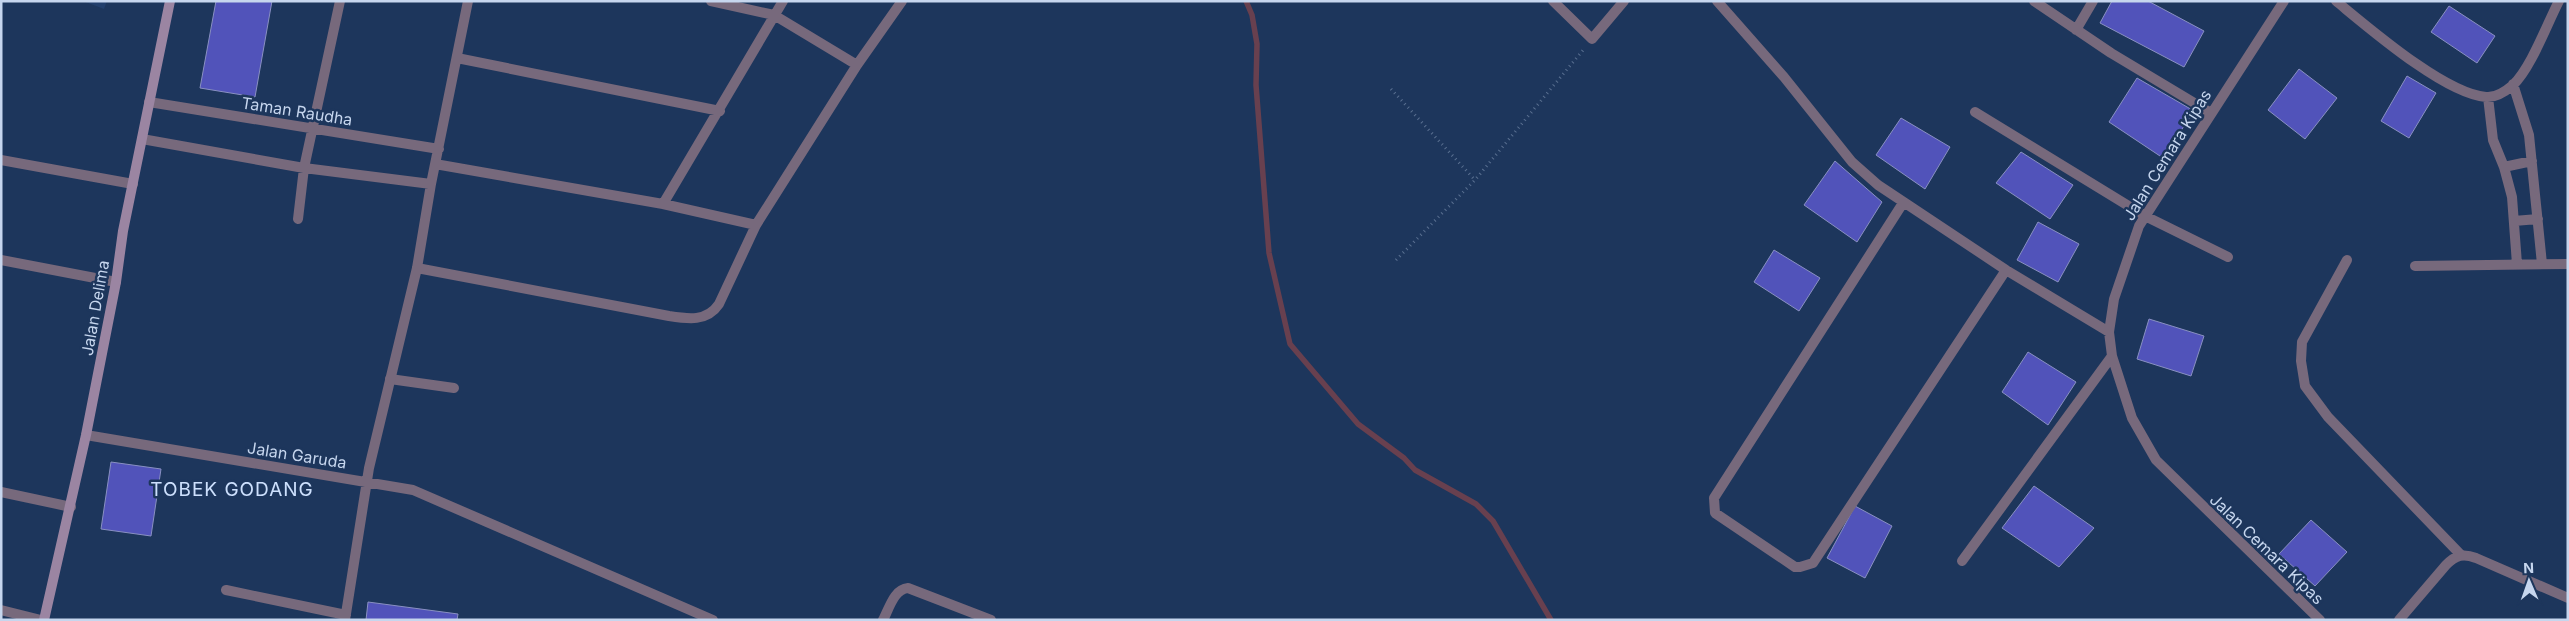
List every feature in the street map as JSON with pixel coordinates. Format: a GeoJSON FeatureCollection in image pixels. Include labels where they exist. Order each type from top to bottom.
{"type":"FeatureCollection","features":[{"type":"Feature","properties":{"kind":"main road","name":"Jalan Delima"},"geometry":{"type":"LineString","coordinates":[[42,620],[71,507],[86,435],[116,282],[132,184],[170,1]]}},
{"type":"Feature","properties":{"kind":"street"},"geometry":{"type":"LineString","coordinates":[[298,219],[304,168],[340,1]]}},
{"type":"Feature","properties":{"kind":"street"},"geometry":{"type":"LineString","coordinates":[[468,1],[431,184],[417,268],[366,481],[413,490],[713,620]]}},
{"type":"Feature","properties":{"kind":"street"},"geometry":{"type":"LineString","coordinates":[[711,1],[747,5],[774,15],[857,65]]}},
{"type":"Feature","properties":{"kind":"street"},"geometry":{"type":"LineString","coordinates":[[663,204],[720,111],[783,1]]}},
{"type":"Feature","properties":{"kind":"street"},"geometry":{"type":"LineString","coordinates":[[417,268],[669,316],[696,319],[714,312],[756,225],[857,65],[902,1]]}},
{"type":"Feature","properties":{"kind":"street"},"geometry":{"type":"LineString","coordinates":[[1553,1],[1592,39],[1624,1]]}},
{"type":"Feature","properties":{"kind":"street"},"geometry":{"type":"LineString","coordinates":[[1717,1],[1784,77],[1852,162],[1878,186],[2006,270],[2110,332]]}},
{"type":"Feature","properties":{"kind":"street"},"geometry":{"type":"LineString","coordinates":[[2034,1],[2076,30],[2210,113]]}},
{"type":"Feature","properties":{"kind":"street"},"geometry":{"type":"LineString","coordinates":[[2076,30],[2093,1]]}},
{"type":"Feature","properties":{"kind":"street","name":"Jalan Cemara Kipas"},"geometry":{"type":"LineString","coordinates":[[2284,1],[2210,113],[2139,226],[2114,299],[2110,332],[2112,356],[2132,418],[2156,460],[2320,620]]}},
{"type":"Feature","properties":{"kind":"street"},"geometry":{"type":"LineString","coordinates":[[2336,1],[2398,51],[2430,72],[2470,94],[2488,97],[2500,94],[2513,84],[2524,70],[2559,1]]}},
{"type":"Feature","properties":{"kind":"street"},"geometry":{"type":"LineString","coordinates":[[457,58],[720,111]]}},
{"type":"Feature","properties":{"kind":"street"},"geometry":{"type":"LineString","coordinates":[[2513,84],[2529,135],[2542,264]]}},
{"type":"Feature","properties":{"kind":"street"},"geometry":{"type":"LineString","coordinates":[[2488,97],[2493,140],[2504,168],[2512,197],[2517,264]]}},
{"type":"Feature","properties":{"kind":"street","name":"Taman Raudha"},"geometry":{"type":"LineString","coordinates":[[150,102],[439,149]]}},
{"type":"Feature","properties":{"kind":"street"},"geometry":{"type":"LineString","coordinates":[[1975,112],[2145,216],[2228,257]]}},
{"type":"Feature","properties":{"kind":"street"},"geometry":{"type":"LineString","coordinates":[[142,139],[304,168],[431,184]]}},
{"type":"Feature","properties":{"kind":"street"},"geometry":{"type":"LineString","coordinates":[[1,160],[132,184]]}},
{"type":"Feature","properties":{"kind":"street"},"geometry":{"type":"LineString","coordinates":[[2504,168],[2532,161]]}},
{"type":"Feature","properties":{"kind":"street"},"geometry":{"type":"LineString","coordinates":[[436,164],[663,204],[756,225]]}},
{"type":"Feature","properties":{"kind":"street"},"geometry":{"type":"LineString","coordinates":[[1902,203],[1714,498],[1715,513],[1795,567],[1813,563],[2006,270]]}},
{"type":"Feature","properties":{"kind":"street"},"geometry":{"type":"LineString","coordinates":[[2514,221],[2538,218]]}},
{"type":"Feature","properties":{"kind":"street"},"geometry":{"type":"LineString","coordinates":[[1,260],[116,282]]}},
{"type":"Feature","properties":{"kind":"street"},"geometry":{"type":"LineString","coordinates":[[2347,260],[2302,342],[2301,361],[2305,386],[2328,417],[2461,555]]}},
{"type":"Feature","properties":{"kind":"street"},"geometry":{"type":"LineString","coordinates":[[2415,266],[2568,264]]}},
{"type":"Feature","properties":{"kind":"street"},"geometry":{"type":"LineString","coordinates":[[1962,562],[2112,356]]}},
{"type":"Feature","properties":{"kind":"street"},"geometry":{"type":"LineString","coordinates":[[390,380],[454,388]]}},
{"type":"Feature","properties":{"kind":"street","name":"Jalan Garuda"},"geometry":{"type":"LineString","coordinates":[[86,435],[366,481],[346,617]]}},
{"type":"Feature","properties":{"kind":"street"},"geometry":{"type":"LineString","coordinates":[[1,492],[71,507]]}},
{"type":"Feature","properties":{"kind":"street"},"geometry":{"type":"LineString","coordinates":[[2399,620],[2446,564],[2454,556],[2461,555],[2476,558],[2568,598]]}},
{"type":"Feature","properties":{"kind":"street"},"geometry":{"type":"LineString","coordinates":[[884,620],[898,593],[902,589],[908,588],[991,620]]}},
{"type":"Feature","properties":{"kind":"street"},"geometry":{"type":"LineString","coordinates":[[226,590],[346,617]]}},
{"type":"Feature","properties":{"kind":"street"},"geometry":{"type":"LineString","coordinates":[[1,610],[42,620]]}},
{"type":"Feature","properties":{"kind":"path"},"geometry":{"type":"LineString","coordinates":[[1396,260],[1475,180],[1592,39]]}},
{"type":"Feature","properties":{"kind":"path"},"geometry":{"type":"LineString","coordinates":[[1391,89],[1475,180]]}},
{"type":"Feature","properties":{"kind":"shaded area"},"geometry":{"type":"Polygon","coordinates":[[[83,1],[107,1],[104,9],[83,1]]]}},
{"type":"Feature","properties":{"kind":"building"},"geometry":{"type":"Polygon","coordinates":[[[216,1],[272,1],[255,97],[200,88],[216,1]]]}},
{"type":"Feature","properties":{"kind":"building"},"geometry":{"type":"Polygon","coordinates":[[[2112,1],[2148,1],[2204,31],[2184,67],[2100,23],[2112,1]]]}},
{"type":"Feature","properties":{"kind":"building"},"geometry":{"type":"Polygon","coordinates":[[[2449,6],[2495,36],[2477,63],[2431,32],[2449,6]]]}},
{"type":"Feature","properties":{"kind":"building"},"geometry":{"type":"Polygon","coordinates":[[[2299,69],[2337,98],[2305,139],[2268,110],[2299,69]]]}},
{"type":"Feature","properties":{"kind":"building"},"geometry":{"type":"Polygon","coordinates":[[[2407,76],[2436,93],[2409,138],[2381,121],[2407,76]]]}},
{"type":"Feature","properties":{"kind":"building"},"geometry":{"type":"Polygon","coordinates":[[[2137,78],[2194,111],[2163,158],[2109,122],[2137,78]]]}},
{"type":"Feature","properties":{"kind":"building"},"geometry":{"type":"Polygon","coordinates":[[[1901,118],[1950,147],[1925,189],[1876,155],[1901,118]]]}},
{"type":"Feature","properties":{"kind":"building"},"geometry":{"type":"Polygon","coordinates":[[[2021,152],[2073,185],[2050,219],[1996,183],[2021,152]]]}},
{"type":"Feature","properties":{"kind":"building"},"geometry":{"type":"Polygon","coordinates":[[[1835,161],[1882,202],[1857,242],[1804,205],[1835,161]]]}},
{"type":"Feature","properties":{"kind":"building"},"geometry":{"type":"Polygon","coordinates":[[[2038,222],[2079,244],[2058,282],[2017,260],[2038,222]]]}},
{"type":"Feature","properties":{"kind":"building"},"geometry":{"type":"Polygon","coordinates":[[[1774,250],[1820,278],[1799,311],[1754,282],[1774,250]]]}},
{"type":"Feature","properties":{"kind":"building"},"geometry":{"type":"Polygon","coordinates":[[[2149,319],[2204,336],[2191,376],[2137,359],[2149,319]]]}},
{"type":"Feature","properties":{"kind":"building"},"geometry":{"type":"Polygon","coordinates":[[[2028,352],[2076,382],[2048,425],[2002,392],[2028,352]]]}},
{"type":"Feature","properties":{"kind":"building"},"geometry":{"type":"Polygon","coordinates":[[[111,462],[161,469],[151,536],[101,529],[111,462]]]}},
{"type":"Feature","properties":{"kind":"building"},"geometry":{"type":"Polygon","coordinates":[[[2034,486],[2094,528],[2059,567],[2002,528],[2034,486]]]}},
{"type":"Feature","properties":{"kind":"building"},"geometry":{"type":"Polygon","coordinates":[[[1855,506],[1892,526],[1865,578],[1827,558],[1855,506]]]}},
{"type":"Feature","properties":{"kind":"building"},"geometry":{"type":"Polygon","coordinates":[[[2311,520],[2347,552],[2315,586],[2279,554],[2311,520]]]}},
{"type":"Feature","properties":{"kind":"building"},"geometry":{"type":"Polygon","coordinates":[[[368,602],[458,614],[457,620],[366,620],[368,602]]]}},
{"type":"Feature","properties":{"kind":"waterway"},"geometry":{"type":"LineString","coordinates":[[1246,1],[1252,15],[1257,44],[1256,85],[1269,253],[1290,344],[1358,424],[1404,458],[1415,470],[1476,504],[1493,521],[1551,620]]}},
{"type":"Feature","properties":{"kind":"district","name":"TOBEK GODANG"},"geometry":{"type":"Point","coordinates":[232,489]}}]}
